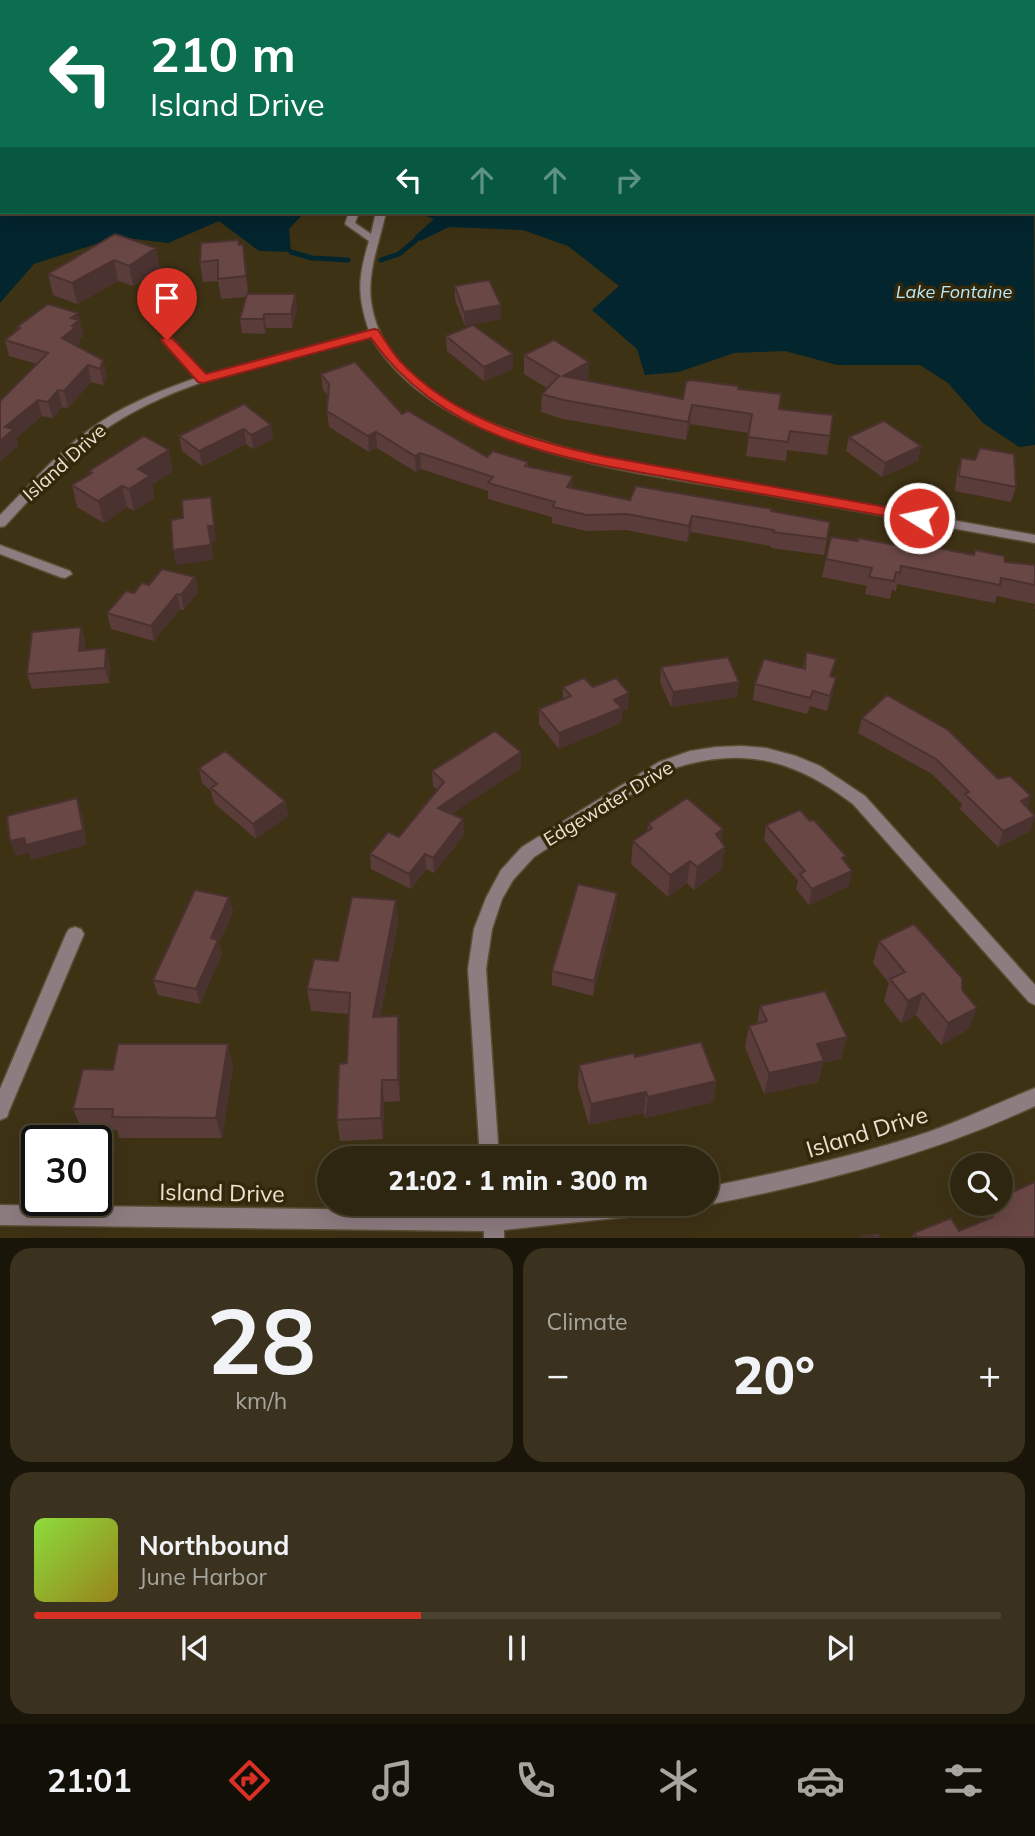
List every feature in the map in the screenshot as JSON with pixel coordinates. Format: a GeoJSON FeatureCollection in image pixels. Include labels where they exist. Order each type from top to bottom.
{"type":"FeatureCollection","features":[{"type":"Feature","properties":{"kind":"street"},"geometry":{"type":"LineString","coordinates":[[352,214],[350,225],[372,239]]}},
{"type":"Feature","properties":{"kind":"street"},"geometry":{"type":"LineString","coordinates":[[381,214],[377,231],[372,239],[365,278],[366,304],[374,333],[395,363],[432,396],[487,427],[550,450],[1035,539]]}},
{"type":"Feature","properties":{"kind":"street","name":"Island Drive"},"geometry":{"type":"LineString","coordinates":[[0,523],[50,472],[109,421],[132,409],[203,379],[374,333]]}},
{"type":"Feature","properties":{"kind":"street"},"geometry":{"type":"LineString","coordinates":[[167,340],[203,379]]}},
{"type":"Feature","properties":{"kind":"street"},"geometry":{"type":"LineString","coordinates":[[0,549],[65,574]]}},
{"type":"Feature","properties":{"kind":"street","name":"Edgewater Drive"},"geometry":{"type":"LineString","coordinates":[[488,1146],[477,969],[483,929],[494,898],[507,875],[528,852],[664,766],[684,758],[711,751],[769,753],[819,771],[840,783],[859,800],[1035,997]]}},
{"type":"Feature","properties":{"kind":"street"},"geometry":{"type":"LineString","coordinates":[[0,1111],[75,934]]}},
{"type":"Feature","properties":{"kind":"street","name":"Island Drive"},"geometry":{"type":"LineString","coordinates":[[719,1194],[779,1183],[880,1158],[997,1115],[1035,1097]]}},
{"type":"Feature","properties":{"kind":"street","name":"Island Drive"},"geometry":{"type":"LineString","coordinates":[[0,1215],[493,1221],[540,1216]]}},
{"type":"Feature","properties":{"kind":"water"},"geometry":{"type":"Polygon","coordinates":[[[0,214],[303,214],[289,229],[291,252],[259,251],[219,221],[168,243],[118,237],[34,264],[0,303],[0,214]]]}},
{"type":"Feature","properties":{"kind":"water","name":"Lake Fontaine"},"geometry":{"type":"Polygon","coordinates":[[[420,214],[1034,214],[1035,445],[1019,447],[983,423],[948,383],[920,365],[837,365],[785,351],[734,353],[679,372],[645,375],[637,349],[592,310],[619,286],[568,246],[523,230],[449,227],[420,241],[414,237],[434,219],[420,214]]]}},
{"type":"Feature","properties":{"kind":"building"},"geometry":{"type":"Polygon","coordinates":[[[115,234],[156,248],[129,266],[114,260],[72,283],[48,274],[115,234]]]}},
{"type":"Feature","properties":{"kind":"building"},"geometry":{"type":"Polygon","coordinates":[[[238,240],[239,245],[243,244],[246,276],[218,279],[218,260],[200,262],[201,243],[238,240]]]}},
{"type":"Feature","properties":{"kind":"building"},"geometry":{"type":"Polygon","coordinates":[[[489,280],[501,305],[464,312],[455,286],[489,280]]]}},
{"type":"Feature","properties":{"kind":"building"},"geometry":{"type":"Polygon","coordinates":[[[247,294],[295,294],[291,314],[264,314],[263,319],[240,319],[247,294]]]}},
{"type":"Feature","properties":{"kind":"building"},"geometry":{"type":"Polygon","coordinates":[[[48,304],[78,313],[71,318],[79,320],[72,326],[76,327],[62,338],[103,360],[100,369],[88,365],[64,391],[58,390],[48,402],[38,400],[5,427],[14,429],[0,441],[0,401],[48,353],[5,340],[20,328],[17,327],[48,304]]]}},
{"type":"Feature","properties":{"kind":"building"},"geometry":{"type":"Polygon","coordinates":[[[473,325],[513,354],[484,367],[446,336],[473,325]]]}},
{"type":"Feature","properties":{"kind":"building"},"geometry":{"type":"Polygon","coordinates":[[[554,340],[589,362],[563,376],[683,399],[686,382],[690,380],[781,394],[779,409],[833,415],[830,436],[790,431],[788,442],[748,437],[752,414],[692,405],[688,422],[542,394],[559,376],[524,355],[554,340]]]}},
{"type":"Feature","properties":{"kind":"building"},"geometry":{"type":"Polygon","coordinates":[[[355,362],[402,414],[408,411],[487,457],[493,451],[528,462],[525,466],[573,476],[567,487],[630,500],[636,486],[772,509],[771,511],[830,522],[827,539],[773,532],[774,530],[692,516],[689,526],[627,514],[587,515],[553,507],[555,502],[488,483],[493,477],[420,453],[415,456],[376,432],[368,436],[327,411],[329,384],[321,374],[355,362]]]}},
{"type":"Feature","properties":{"kind":"building"},"geometry":{"type":"Polygon","coordinates":[[[244,404],[271,425],[251,435],[244,429],[199,451],[179,436],[244,404]]]}},
{"type":"Feature","properties":{"kind":"building"},"geometry":{"type":"Polygon","coordinates":[[[884,421],[921,446],[885,463],[849,437],[884,421]]]}},
{"type":"Feature","properties":{"kind":"building"},"geometry":{"type":"Polygon","coordinates":[[[144,436],[169,450],[138,469],[150,476],[129,489],[122,486],[98,501],[72,485],[92,473],[89,471],[144,436]]]}},
{"type":"Feature","properties":{"kind":"building"},"geometry":{"type":"Polygon","coordinates":[[[980,448],[1014,454],[1016,487],[959,476],[961,458],[975,460],[980,448]]]}},
{"type":"Feature","properties":{"kind":"building"},"geometry":{"type":"Polygon","coordinates":[[[211,497],[214,526],[208,526],[211,545],[173,550],[171,520],[183,518],[182,500],[211,497]]]}},
{"type":"Feature","properties":{"kind":"building"},"geometry":{"type":"Polygon","coordinates":[[[831,537],[858,541],[858,538],[921,550],[934,544],[938,548],[974,555],[975,550],[1004,556],[1005,562],[1035,565],[1035,585],[1001,578],[1000,585],[901,566],[894,581],[869,577],[872,568],[826,559],[831,537]]]}},
{"type":"Feature","properties":{"kind":"building"},"geometry":{"type":"Polygon","coordinates":[[[162,569],[195,577],[151,626],[107,613],[126,591],[134,593],[142,583],[149,585],[162,569]]]}},
{"type":"Feature","properties":{"kind":"building"},"geometry":{"type":"Polygon","coordinates":[[[81,627],[79,651],[106,648],[105,668],[27,674],[32,632],[81,627]]]}},
{"type":"Feature","properties":{"kind":"building"},"geometry":{"type":"Polygon","coordinates":[[[806,652],[836,659],[830,676],[836,678],[830,696],[813,691],[810,698],[755,684],[764,659],[805,669],[806,652]]]}},
{"type":"Feature","properties":{"kind":"building"},"geometry":{"type":"Polygon","coordinates":[[[728,657],[739,682],[673,692],[661,667],[728,657]]]}},
{"type":"Feature","properties":{"kind":"building"},"geometry":{"type":"Polygon","coordinates":[[[584,678],[593,687],[616,678],[629,693],[614,700],[622,708],[559,733],[539,709],[571,696],[563,687],[584,678]]]}},
{"type":"Feature","properties":{"kind":"building"},"geometry":{"type":"Polygon","coordinates":[[[887,695],[948,730],[998,779],[1010,776],[1031,796],[1021,801],[1035,816],[1003,831],[965,794],[969,792],[936,759],[862,718],[887,695]]]}},
{"type":"Feature","properties":{"kind":"building"},"geometry":{"type":"Polygon","coordinates":[[[495,731],[521,752],[438,808],[463,819],[433,858],[425,854],[409,874],[370,854],[388,832],[399,837],[444,782],[432,771],[495,731]]]}},
{"type":"Feature","properties":{"kind":"building"},"geometry":{"type":"Polygon","coordinates":[[[225,751],[285,801],[253,824],[211,788],[217,784],[199,768],[225,751]]]}},
{"type":"Feature","properties":{"kind":"building"},"geometry":{"type":"Polygon","coordinates":[[[77,798],[83,830],[26,845],[24,838],[10,841],[7,816],[77,798]]]}},
{"type":"Feature","properties":{"kind":"building"},"geometry":{"type":"Polygon","coordinates":[[[687,798],[723,829],[716,834],[725,847],[697,867],[690,861],[670,875],[633,841],[652,828],[648,824],[687,798]]]}},
{"type":"Feature","properties":{"kind":"building"},"geometry":{"type":"Polygon","coordinates":[[[800,810],[810,821],[814,820],[846,856],[842,858],[852,871],[812,889],[800,874],[805,871],[766,825],[800,810]]]}},
{"type":"Feature","properties":{"kind":"building"},"geometry":{"type":"Polygon","coordinates":[[[578,884],[617,893],[594,981],[552,971],[578,884]]]}},
{"type":"Feature","properties":{"kind":"building"},"geometry":{"type":"Polygon","coordinates":[[[195,890],[229,897],[211,938],[218,940],[196,989],[153,980],[195,890]]]}},
{"type":"Feature","properties":{"kind":"building"},"geometry":{"type":"Polygon","coordinates":[[[352,897],[396,900],[373,1017],[398,1016],[398,1080],[382,1080],[381,1118],[337,1120],[339,1064],[347,1063],[350,993],[307,989],[314,959],[338,961],[352,897]]]}},
{"type":"Feature","properties":{"kind":"building"},"geometry":{"type":"Polygon","coordinates":[[[914,924],[962,978],[962,990],[977,1008],[948,1023],[923,993],[908,1001],[890,979],[905,972],[879,941],[914,924]]]}},
{"type":"Feature","properties":{"kind":"building"},"geometry":{"type":"Polygon","coordinates":[[[825,991],[847,1037],[817,1044],[824,1061],[769,1073],[749,1026],[767,1021],[760,1006],[825,991]]]}},
{"type":"Feature","properties":{"kind":"building"},"geometry":{"type":"Polygon","coordinates":[[[701,1042],[716,1081],[648,1097],[646,1092],[591,1104],[579,1065],[634,1053],[635,1057],[701,1042]]]}},
{"type":"Feature","properties":{"kind":"building"},"geometry":{"type":"Polygon","coordinates":[[[118,1044],[228,1044],[216,1118],[112,1117],[113,1109],[73,1109],[83,1069],[113,1070],[118,1044]]]}},
{"type":"Feature","properties":{"kind":"building"},"geometry":{"type":"Polygon","coordinates":[[[1035,1182],[1035,1237],[917,1237],[914,1233],[951,1218],[959,1231],[992,1216],[1013,1216],[1013,1192],[1035,1182]]]}},
{"type":"Feature","properties":{"kind":"waterway"},"geometry":{"type":"LineString","coordinates":[[381,260],[399,254],[416,240]]}},
{"type":"Feature","properties":{"kind":"waterway"},"geometry":{"type":"LineString","coordinates":[[291,252],[312,258],[348,260]]}},
{"type":"Feature","properties":{"kind":"route"},"geometry":{"type":"LineString","coordinates":[[167,340],[203,379],[374,333],[395,363],[432,396],[487,427],[517,439],[550,450],[602,461],[919,518]]}}]}
